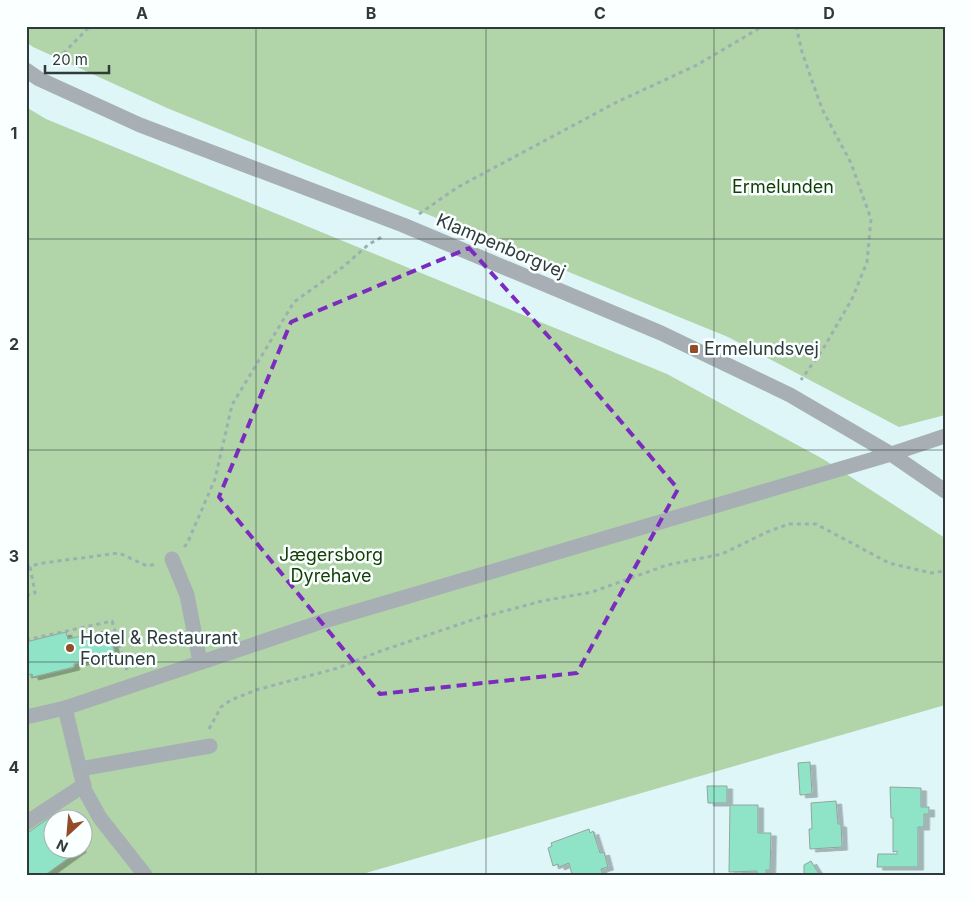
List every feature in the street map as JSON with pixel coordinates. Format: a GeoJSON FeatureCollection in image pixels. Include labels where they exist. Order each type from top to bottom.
{"type":"FeatureCollection","features":[{"type":"Feature","properties":{"kind":"street","name":"Klampenborgvej"},"geometry":{"type":"LineString","coordinates":[[26,70],[39,79],[140,125],[403,225],[661,333],[790,395],[891,454],[945,491]]}},
{"type":"Feature","properties":{"kind":"street"},"geometry":{"type":"LineString","coordinates":[[26,717],[65,708],[324,621],[891,454],[945,436]]}},
{"type":"Feature","properties":{"kind":"street"},"geometry":{"type":"LineString","coordinates":[[172,560],[187,595],[200,662]]}},
{"type":"Feature","properties":{"kind":"street"},"geometry":{"type":"LineString","coordinates":[[65,708],[85,792],[100,818],[145,875]]}},
{"type":"Feature","properties":{"kind":"street"},"geometry":{"type":"LineString","coordinates":[[80,769],[205,747]]}},
{"type":"Feature","properties":{"kind":"street"},"geometry":{"type":"LineString","coordinates":[[26,823],[84,785]]}},
{"type":"Feature","properties":{"kind":"path"},"geometry":{"type":"LineString","coordinates":[[39,79],[90,26]]}},
{"type":"Feature","properties":{"kind":"path"},"geometry":{"type":"LineString","coordinates":[[790,395],[822,349],[852,299],[868,262],[871,219],[851,163],[822,109],[802,52],[796,26]]}},
{"type":"Feature","properties":{"kind":"path"},"geometry":{"type":"LineString","coordinates":[[205,747],[221,707],[231,700],[256,690],[338,668],[378,652],[474,620],[542,601],[592,592],[667,564],[722,554],[767,532],[789,524],[816,524],[888,563],[931,573],[945,571]]}},
{"type":"Feature","properties":{"kind":"path"},"geometry":{"type":"LineString","coordinates":[[26,596],[35,594],[28,567],[43,563],[119,553],[147,566],[172,560]]}},
{"type":"Feature","properties":{"kind":"path"},"geometry":{"type":"LineString","coordinates":[[26,640],[112,621],[131,685]]}},
{"type":"Feature","properties":{"kind":"highlighted area"},"geometry":{"type":"Polygon","coordinates":[[[469,248],[558,347],[678,489],[577,673],[380,694],[219,497],[291,322],[469,248]]]}},
{"type":"Feature","properties":{"kind":"green space","name":"Ermelunden"},"geometry":{"type":"Polygon","coordinates":[[[26,26],[945,26],[945,415],[899,427],[728,337],[167,108],[33,47],[26,42],[26,26]]]}},
{"type":"Feature","properties":{"kind":"green space","name":"Jægersborg Dyrehave"},"geometry":{"type":"Polygon","coordinates":[[[26,107],[46,119],[667,374],[823,459],[945,538],[945,705],[359,875],[26,875],[26,107]]]}},
{"type":"Feature","properties":{"kind":"building","name":"Hotel & Restaurant Fortunen"},"geometry":{"type":"Polygon","coordinates":[[[109,630],[115,654],[33,677],[32,674],[26,675],[26,642],[66,632],[68,639],[109,630]]]}},
{"type":"Feature","properties":{"kind":"building"},"geometry":{"type":"Polygon","coordinates":[[[810,762],[812,794],[800,795],[798,763],[810,762]]]}},
{"type":"Feature","properties":{"kind":"building"},"geometry":{"type":"Polygon","coordinates":[[[707,786],[727,786],[727,803],[708,803],[707,786]]]}},
{"type":"Feature","properties":{"kind":"building"},"geometry":{"type":"Polygon","coordinates":[[[890,787],[921,788],[921,807],[929,807],[929,814],[924,814],[924,827],[918,827],[918,867],[877,867],[878,854],[897,854],[897,851],[893,852],[893,818],[891,818],[890,787]]]}},
{"type":"Feature","properties":{"kind":"building"},"geometry":{"type":"Polygon","coordinates":[[[836,801],[838,824],[841,824],[842,847],[810,849],[809,829],[812,829],[811,803],[836,801]]]}},
{"type":"Feature","properties":{"kind":"building"},"geometry":{"type":"Polygon","coordinates":[[[730,805],[758,805],[758,833],[771,833],[770,870],[766,870],[766,875],[758,875],[757,871],[729,872],[730,805]]]}},
{"type":"Feature","properties":{"kind":"building"},"geometry":{"type":"Polygon","coordinates":[[[42,823],[42,858],[69,858],[45,875],[26,875],[26,834],[42,823]]]}},
{"type":"Feature","properties":{"kind":"building"},"geometry":{"type":"Polygon","coordinates":[[[589,829],[590,833],[593,831],[600,853],[604,852],[608,867],[601,869],[603,875],[572,875],[569,863],[559,867],[558,864],[553,866],[548,848],[552,846],[551,843],[589,829]]]}},
{"type":"Feature","properties":{"kind":"building"},"geometry":{"type":"Polygon","coordinates":[[[811,861],[819,874],[804,874],[804,865],[811,861]]]}},
{"type":"Feature","properties":{"kind":"place","name":"Ermelundsvej"},"geometry":{"type":"Point","coordinates":[694,349]}},
{"type":"Feature","properties":{"kind":"place","name":"Hotel & Restaurant Fortunen"},"geometry":{"type":"Point","coordinates":[70,648]}}]}
